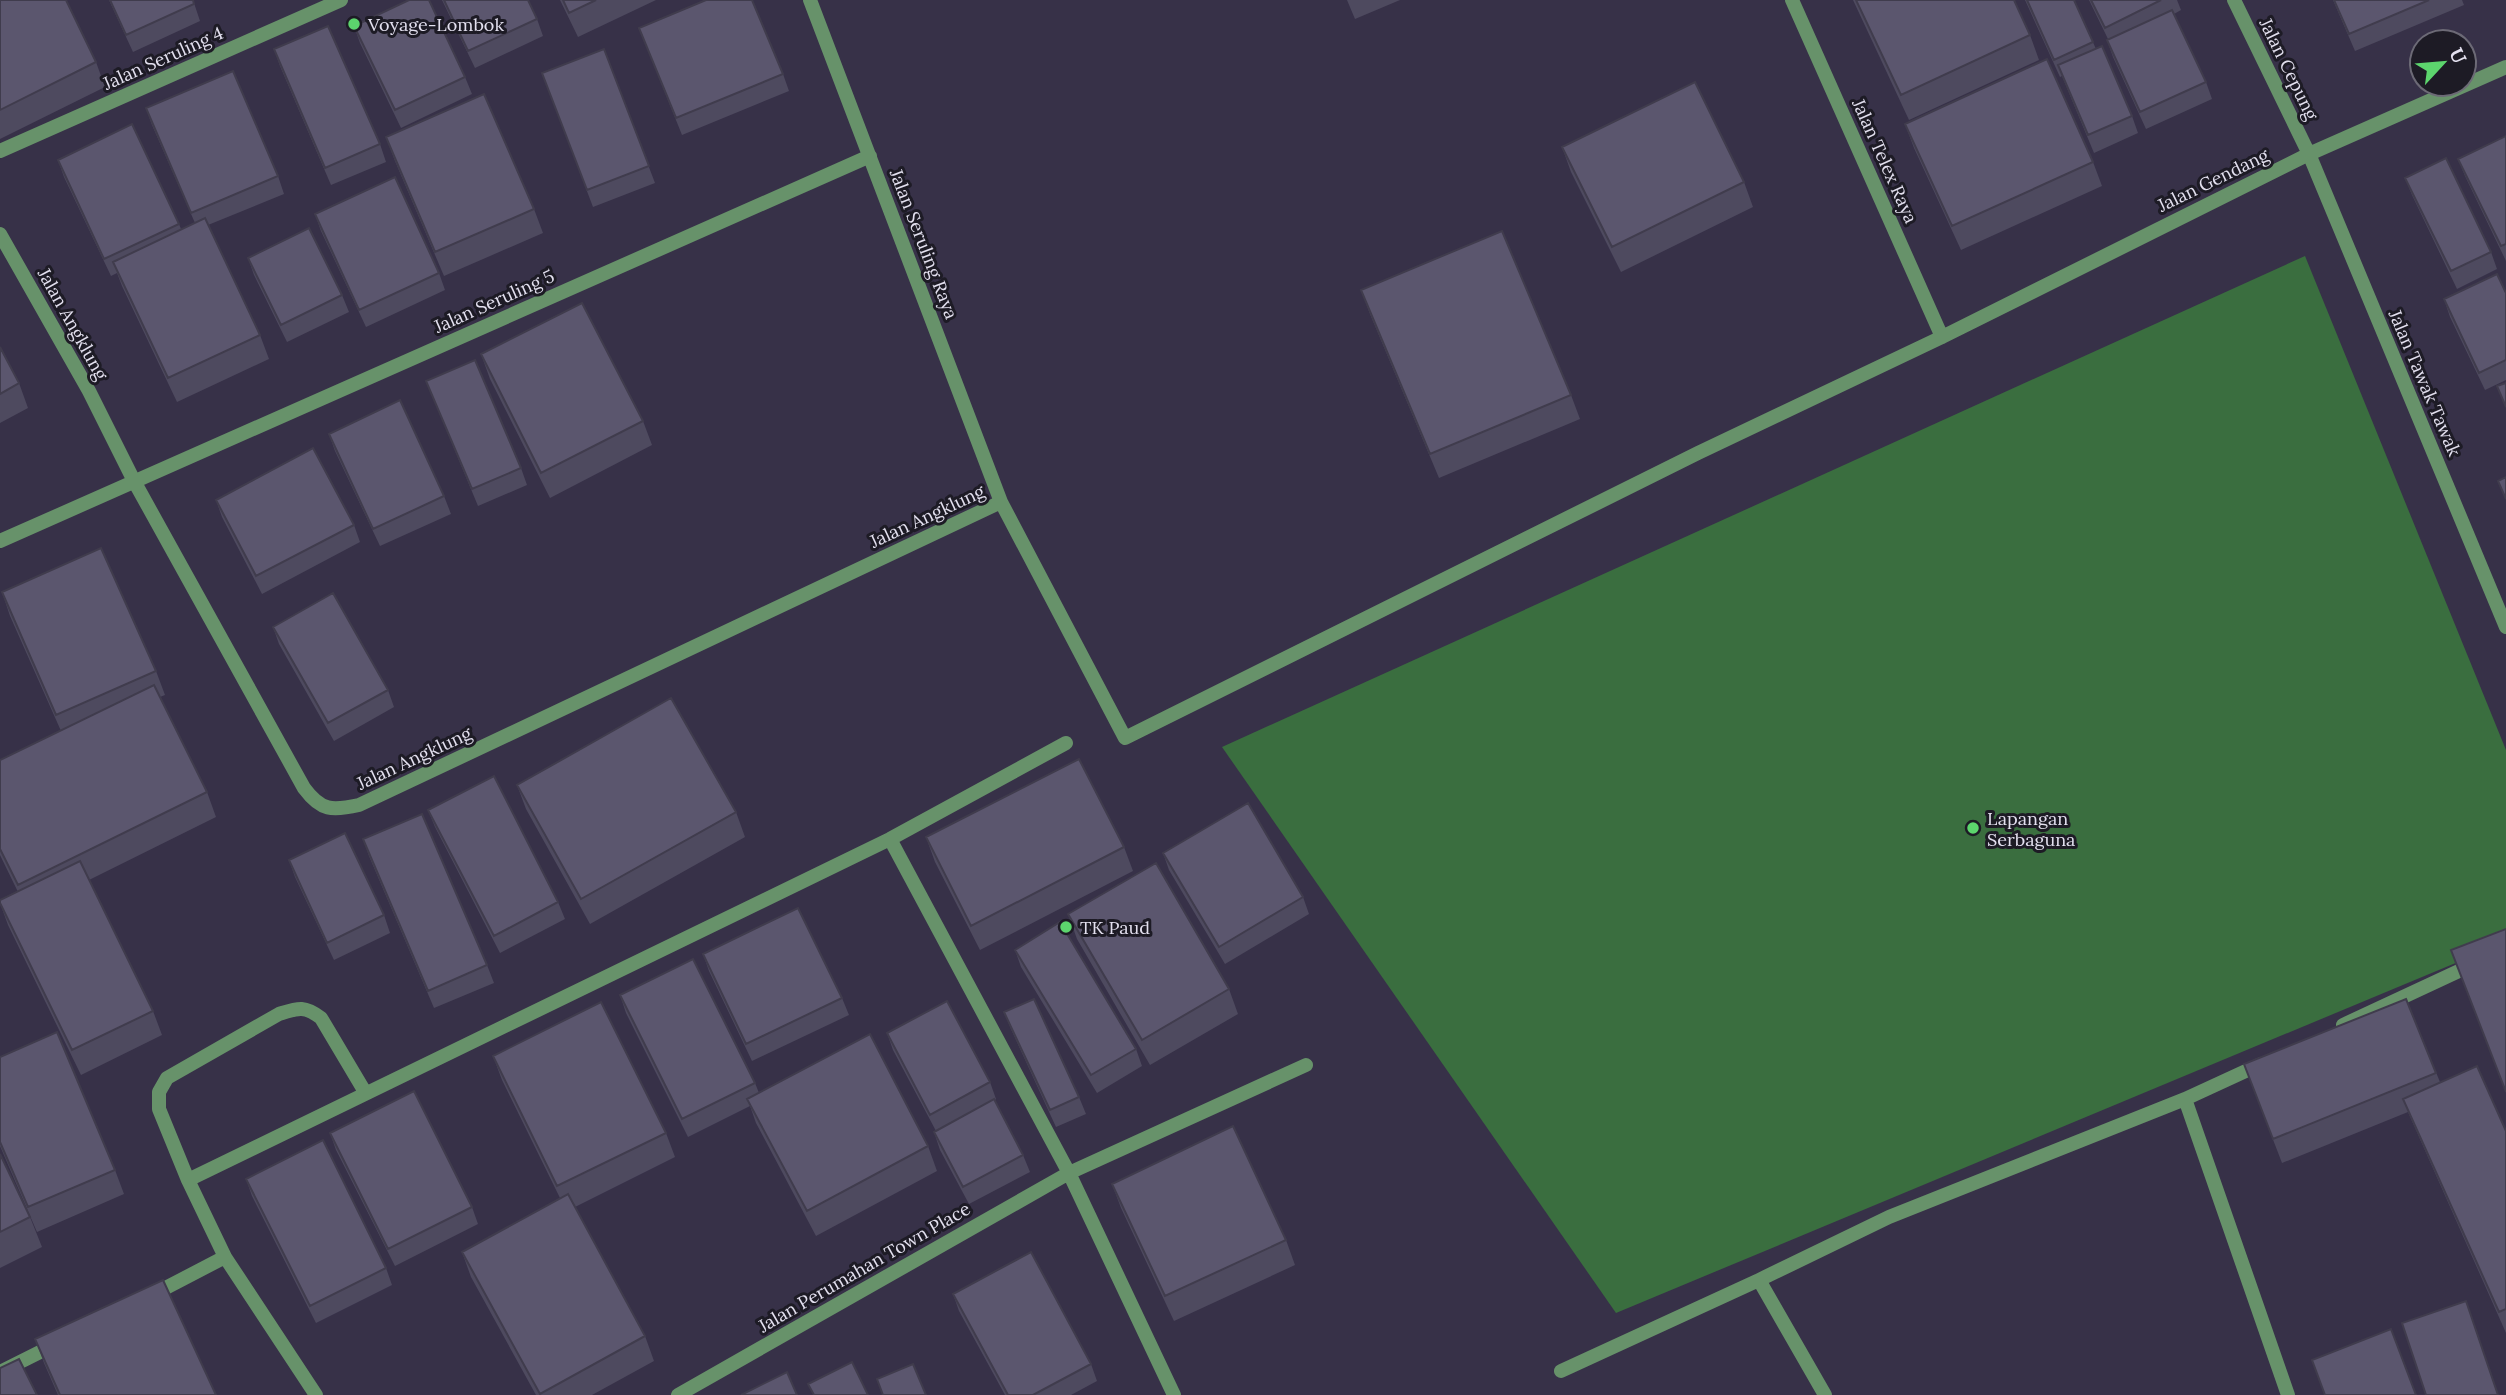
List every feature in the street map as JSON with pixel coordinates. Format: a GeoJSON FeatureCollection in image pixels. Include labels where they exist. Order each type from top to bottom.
{"type":"FeatureCollection","features":[{"type":"Feature","properties":{"kind":"street","name":"Jalan Seruling 4"},"geometry":{"type":"LineString","coordinates":[[0,151],[341,0]]}},
{"type":"Feature","properties":{"kind":"street","name":"Jalan Seruling Raya"},"geometry":{"type":"LineString","coordinates":[[810,0],[1001,502]]}},
{"type":"Feature","properties":{"kind":"street","name":"Jalan Telex Raya"},"geometry":{"type":"LineString","coordinates":[[1792,0],[1942,337]]}},
{"type":"Feature","properties":{"kind":"street","name":"Jalan Cepung"},"geometry":{"type":"LineString","coordinates":[[2234,0],[2309,154]]}},
{"type":"Feature","properties":{"kind":"street","name":"Jalan Gendang"},"geometry":{"type":"LineString","coordinates":[[1001,502],[1125,738],[1698,453],[1942,337],[2309,154],[2506,67]]}},
{"type":"Feature","properties":{"kind":"street","name":"Jalan Tawak Tawak"},"geometry":{"type":"LineString","coordinates":[[2309,154],[2506,627]]}},
{"type":"Feature","properties":{"kind":"street","name":"Jalan Seruling 5"},"geometry":{"type":"LineString","coordinates":[[0,541],[870,156]]}},
{"type":"Feature","properties":{"kind":"street","name":"Jalan Angklung"},"geometry":{"type":"LineString","coordinates":[[0,234],[89,391],[134,481],[304,788],[312,799],[325,808],[342,809],[359,805],[1001,502]]}},
{"type":"Feature","properties":{"kind":"street"},"geometry":{"type":"LineString","coordinates":[[188,1180],[890,839],[1066,743]]}},
{"type":"Feature","properties":{"kind":"street"},"geometry":{"type":"LineString","coordinates":[[890,839],[1069,1173],[1174,1395]]}},
{"type":"Feature","properties":{"kind":"street"},"geometry":{"type":"LineString","coordinates":[[2333,1030],[2506,949]]}},
{"type":"Feature","properties":{"kind":"street"},"geometry":{"type":"LineString","coordinates":[[316,1395],[225,1257],[188,1180],[159,1109],[159,1091],[167,1078],[278,1014],[298,1008],[310,1009],[321,1018],[365,1092]]}},
{"type":"Feature","properties":{"kind":"street"},"geometry":{"type":"LineString","coordinates":[[1561,1371],[1889,1217],[2185,1099],[2271,1059]]}},
{"type":"Feature","properties":{"kind":"street","name":"Jalan Perumahan Town Place"},"geometry":{"type":"LineString","coordinates":[[678,1395],[1069,1173],[1306,1065]]}},
{"type":"Feature","properties":{"kind":"street"},"geometry":{"type":"LineString","coordinates":[[2185,1099],[2288,1395]]}},
{"type":"Feature","properties":{"kind":"street"},"geometry":{"type":"LineString","coordinates":[[142,1299],[225,1257]]}},
{"type":"Feature","properties":{"kind":"street"},"geometry":{"type":"LineString","coordinates":[[1759,1280],[1825,1395]]}},
{"type":"Feature","properties":{"kind":"street"},"geometry":{"type":"LineString","coordinates":[[0,1372],[71,1336]]}},
{"type":"Feature","properties":{"kind":"green space"},"geometry":{"type":"Polygon","coordinates":[[[2305,256],[2506,750],[2506,942],[1616,1313],[1222,747],[2305,256]]]}},
{"type":"Feature","properties":{"kind":"building"},"geometry":{"type":"Polygon","coordinates":[[[0,0],[66,0],[96,62],[0,110],[0,0]]]}},
{"type":"Feature","properties":{"kind":"building"},"geometry":{"type":"Polygon","coordinates":[[[110,0],[193,0],[194,4],[126,35],[110,0]]]}},
{"type":"Feature","properties":{"kind":"building"},"geometry":{"type":"Polygon","coordinates":[[[409,0],[429,0],[465,77],[395,110],[354,26],[409,0]]]}},
{"type":"Feature","properties":{"kind":"building"},"geometry":{"type":"Polygon","coordinates":[[[444,0],[528,0],[537,19],[468,51],[444,0]]]}},
{"type":"Feature","properties":{"kind":"building"},"geometry":{"type":"Polygon","coordinates":[[[563,0],[596,0],[569,13],[563,0]]]}},
{"type":"Feature","properties":{"kind":"building"},"geometry":{"type":"Polygon","coordinates":[[[706,0],[752,0],[783,74],[676,118],[639,28],[706,0]]]}},
{"type":"Feature","properties":{"kind":"building"},"geometry":{"type":"Polygon","coordinates":[[[1856,0],[2014,0],[2030,35],[1901,95],[1856,0]]]}},
{"type":"Feature","properties":{"kind":"building"},"geometry":{"type":"Polygon","coordinates":[[[2027,0],[2074,0],[2093,42],[2054,60],[2027,0]]]}},
{"type":"Feature","properties":{"kind":"building"},"geometry":{"type":"Polygon","coordinates":[[[2091,0],[2161,0],[2105,28],[2091,0]]]}},
{"type":"Feature","properties":{"kind":"building"},"geometry":{"type":"Polygon","coordinates":[[[2334,0],[2429,0],[2349,34],[2334,0]]]}},
{"type":"Feature","properties":{"kind":"building"},"geometry":{"type":"Polygon","coordinates":[[[2172,10],[2206,82],[2140,112],[2107,40],[2172,10]]]}},
{"type":"Feature","properties":{"kind":"building"},"geometry":{"type":"Polygon","coordinates":[[[328,26],[380,144],[325,168],[274,49],[328,26]]]}},
{"type":"Feature","properties":{"kind":"building"},"geometry":{"type":"Polygon","coordinates":[[[2102,46],[2132,116],[2088,135],[2058,65],[2102,46]]]}},
{"type":"Feature","properties":{"kind":"building"},"geometry":{"type":"Polygon","coordinates":[[[604,49],[649,166],[587,190],[542,73],[604,49]]]}},
{"type":"Feature","properties":{"kind":"building"},"geometry":{"type":"Polygon","coordinates":[[[2047,59],[2093,162],[1952,226],[1905,124],[2047,59]]]}},
{"type":"Feature","properties":{"kind":"building"},"geometry":{"type":"Polygon","coordinates":[[[233,71],[278,176],[191,213],[146,108],[233,71]]]}},
{"type":"Feature","properties":{"kind":"building"},"geometry":{"type":"Polygon","coordinates":[[[1695,82],[1744,182],[1612,247],[1562,147],[1695,82]]]}},
{"type":"Feature","properties":{"kind":"building"},"geometry":{"type":"Polygon","coordinates":[[[484,94],[534,209],[435,252],[386,137],[484,94]]]}},
{"type":"Feature","properties":{"kind":"building"},"geometry":{"type":"Polygon","coordinates":[[[132,124],[179,224],[104,259],[58,160],[132,124]]]}},
{"type":"Feature","properties":{"kind":"building"},"geometry":{"type":"Polygon","coordinates":[[[2506,136],[2506,244],[2501,246],[2458,159],[2506,136]]]}},
{"type":"Feature","properties":{"kind":"building"},"geometry":{"type":"Polygon","coordinates":[[[2446,158],[2491,252],[2451,271],[2405,178],[2446,158]]]}},
{"type":"Feature","properties":{"kind":"building"},"geometry":{"type":"Polygon","coordinates":[[[395,177],[439,273],[359,310],[315,214],[395,177]]]}},
{"type":"Feature","properties":{"kind":"building"},"geometry":{"type":"Polygon","coordinates":[[[205,218],[260,335],[168,378],[113,262],[205,218]]]}},
{"type":"Feature","properties":{"kind":"building"},"geometry":{"type":"Polygon","coordinates":[[[309,228],[342,295],[281,325],[248,258],[309,228]]]}},
{"type":"Feature","properties":{"kind":"building"},"geometry":{"type":"Polygon","coordinates":[[[1502,231],[1571,395],[1430,454],[1361,290],[1502,231]]]}},
{"type":"Feature","properties":{"kind":"building"},"geometry":{"type":"Polygon","coordinates":[[[2497,274],[2506,293],[2506,360],[2479,373],[2444,299],[2497,274]]]}},
{"type":"Feature","properties":{"kind":"building"},"geometry":{"type":"Polygon","coordinates":[[[582,303],[643,421],[541,473],[481,354],[582,303]]]}},
{"type":"Feature","properties":{"kind":"building"},"geometry":{"type":"Polygon","coordinates":[[[0,347],[19,383],[0,394],[0,347]]]}},
{"type":"Feature","properties":{"kind":"building"},"geometry":{"type":"Polygon","coordinates":[[[475,360],[521,468],[472,489],[426,381],[475,360]]]}},
{"type":"Feature","properties":{"kind":"building"},"geometry":{"type":"Polygon","coordinates":[[[2506,383],[2506,407],[2497,386],[2506,383]]]}},
{"type":"Feature","properties":{"kind":"building"},"geometry":{"type":"Polygon","coordinates":[[[400,400],[444,496],[373,529],[329,434],[400,400]]]}},
{"type":"Feature","properties":{"kind":"building"},"geometry":{"type":"Polygon","coordinates":[[[313,448],[354,525],[256,576],[216,500],[313,448]]]}},
{"type":"Feature","properties":{"kind":"building"},"geometry":{"type":"Polygon","coordinates":[[[2506,477],[2506,499],[2498,481],[2506,477]]]}},
{"type":"Feature","properties":{"kind":"building"},"geometry":{"type":"Polygon","coordinates":[[[101,548],[156,671],[56,715],[2,592],[101,548]]]}},
{"type":"Feature","properties":{"kind":"building"},"geometry":{"type":"Polygon","coordinates":[[[333,593],[388,690],[328,723],[273,627],[333,593]]]}},
{"type":"Feature","properties":{"kind":"building"},"geometry":{"type":"Polygon","coordinates":[[[154,685],[207,792],[18,885],[0,849],[0,760],[154,685]]]}},
{"type":"Feature","properties":{"kind":"building"},"geometry":{"type":"Polygon","coordinates":[[[671,698],[736,812],[581,899],[517,785],[671,698]]]}},
{"type":"Feature","properties":{"kind":"building"},"geometry":{"type":"Polygon","coordinates":[[[1079,759],[1124,847],[971,926],[926,837],[1079,759]]]}},
{"type":"Feature","properties":{"kind":"building"},"geometry":{"type":"Polygon","coordinates":[[[494,776],[558,902],[494,936],[428,810],[494,776]]]}},
{"type":"Feature","properties":{"kind":"building"},"geometry":{"type":"Polygon","coordinates":[[[1248,803],[1303,897],[1219,947],[1163,853],[1248,803]]]}},
{"type":"Feature","properties":{"kind":"building"},"geometry":{"type":"Polygon","coordinates":[[[422,814],[487,965],[428,991],[363,839],[422,814]]]}},
{"type":"Feature","properties":{"kind":"building"},"geometry":{"type":"Polygon","coordinates":[[[345,833],[384,915],[327,943],[289,860],[345,833]]]}},
{"type":"Feature","properties":{"kind":"building"},"geometry":{"type":"Polygon","coordinates":[[[80,861],[153,1011],[72,1050],[0,900],[80,861]]]}},
{"type":"Feature","properties":{"kind":"building"},"geometry":{"type":"Polygon","coordinates":[[[1156,863],[1229,989],[1142,1040],[1068,914],[1156,863]]]}},
{"type":"Feature","properties":{"kind":"building"},"geometry":{"type":"Polygon","coordinates":[[[798,908],[842,998],[746,1044],[703,954],[798,908]]]}},
{"type":"Feature","properties":{"kind":"building"},"geometry":{"type":"Polygon","coordinates":[[[1060,922],[1136,1049],[1091,1075],[1015,950],[1060,922]]]}},
{"type":"Feature","properties":{"kind":"building"},"geometry":{"type":"Polygon","coordinates":[[[2506,929],[2506,1092],[2451,950],[2506,929]]]}},
{"type":"Feature","properties":{"kind":"building"},"geometry":{"type":"Polygon","coordinates":[[[693,959],[755,1083],[682,1119],[620,995],[693,959]]]}},
{"type":"Feature","properties":{"kind":"building"},"geometry":{"type":"Polygon","coordinates":[[[1034,999],[1079,1097],[1050,1110],[1004,1012],[1034,999]]]}},
{"type":"Feature","properties":{"kind":"building"},"geometry":{"type":"Polygon","coordinates":[[[2406,999],[2436,1073],[2273,1139],[2244,1064],[2406,999]]]}},
{"type":"Feature","properties":{"kind":"building"},"geometry":{"type":"Polygon","coordinates":[[[947,1001],[990,1082],[930,1115],[887,1033],[947,1001]]]}},
{"type":"Feature","properties":{"kind":"building"},"geometry":{"type":"Polygon","coordinates":[[[601,1002],[666,1133],[557,1186],[493,1056],[601,1002]]]}},
{"type":"Feature","properties":{"kind":"building"},"geometry":{"type":"Polygon","coordinates":[[[57,1032],[115,1170],[28,1207],[0,1142],[0,1057],[57,1032]]]}},
{"type":"Feature","properties":{"kind":"building"},"geometry":{"type":"Polygon","coordinates":[[[870,1034],[928,1146],[807,1211],[747,1099],[870,1034]]]}},
{"type":"Feature","properties":{"kind":"building"},"geometry":{"type":"Polygon","coordinates":[[[2477,1066],[2506,1131],[2506,1309],[2499,1312],[2403,1099],[2477,1066]]]}},
{"type":"Feature","properties":{"kind":"building"},"geometry":{"type":"Polygon","coordinates":[[[414,1091],[472,1207],[388,1249],[330,1133],[414,1091]]]}},
{"type":"Feature","properties":{"kind":"building"},"geometry":{"type":"Polygon","coordinates":[[[994,1099],[1023,1155],[963,1187],[934,1132],[994,1099]]]}},
{"type":"Feature","properties":{"kind":"building"},"geometry":{"type":"Polygon","coordinates":[[[1233,1126],[1286,1240],[1165,1296],[1112,1184],[1233,1126]]]}},
{"type":"Feature","properties":{"kind":"building"},"geometry":{"type":"Polygon","coordinates":[[[323,1140],[386,1268],[310,1306],[246,1179],[323,1140]]]}},
{"type":"Feature","properties":{"kind":"building"},"geometry":{"type":"Polygon","coordinates":[[[0,1154],[30,1217],[0,1232],[0,1154]]]}},
{"type":"Feature","properties":{"kind":"building"},"geometry":{"type":"Polygon","coordinates":[[[568,1194],[645,1336],[540,1394],[462,1252],[568,1194]]]}},
{"type":"Feature","properties":{"kind":"building"},"geometry":{"type":"Polygon","coordinates":[[[1031,1252],[1091,1364],[1033,1395],[1008,1395],[953,1294],[1031,1252]]]}},
{"type":"Feature","properties":{"kind":"building"},"geometry":{"type":"Polygon","coordinates":[[[163,1280],[216,1395],[60,1395],[35,1339],[163,1280]]]}},
{"type":"Feature","properties":{"kind":"building"},"geometry":{"type":"Polygon","coordinates":[[[2466,1301],[2498,1395],[2426,1395],[2402,1323],[2466,1301]]]}},
{"type":"Feature","properties":{"kind":"building"},"geometry":{"type":"Polygon","coordinates":[[[2391,1329],[2416,1395],[2325,1395],[2312,1360],[2391,1329]]]}},
{"type":"Feature","properties":{"kind":"building"},"geometry":{"type":"Polygon","coordinates":[[[19,1359],[37,1395],[0,1395],[0,1368],[19,1359]]]}},
{"type":"Feature","properties":{"kind":"building"},"geometry":{"type":"Polygon","coordinates":[[[852,1362],[868,1395],[814,1395],[808,1384],[852,1362]]]}},
{"type":"Feature","properties":{"kind":"building"},"geometry":{"type":"Polygon","coordinates":[[[913,1364],[926,1395],[883,1395],[877,1379],[913,1364]]]}},
{"type":"Feature","properties":{"kind":"building"},"geometry":{"type":"Polygon","coordinates":[[[787,1372],[797,1395],[741,1395],[787,1372]]]}},
{"type":"Feature","properties":{"kind":"place","name":"Voyage-Lombok"},"geometry":{"type":"Point","coordinates":[354,24]}},
{"type":"Feature","properties":{"kind":"place","name":"Lapangan Serbaguna"},"geometry":{"type":"Point","coordinates":[1973,828]}},
{"type":"Feature","properties":{"kind":"place","name":"TK Paud"},"geometry":{"type":"Point","coordinates":[1066,927]}}]}
